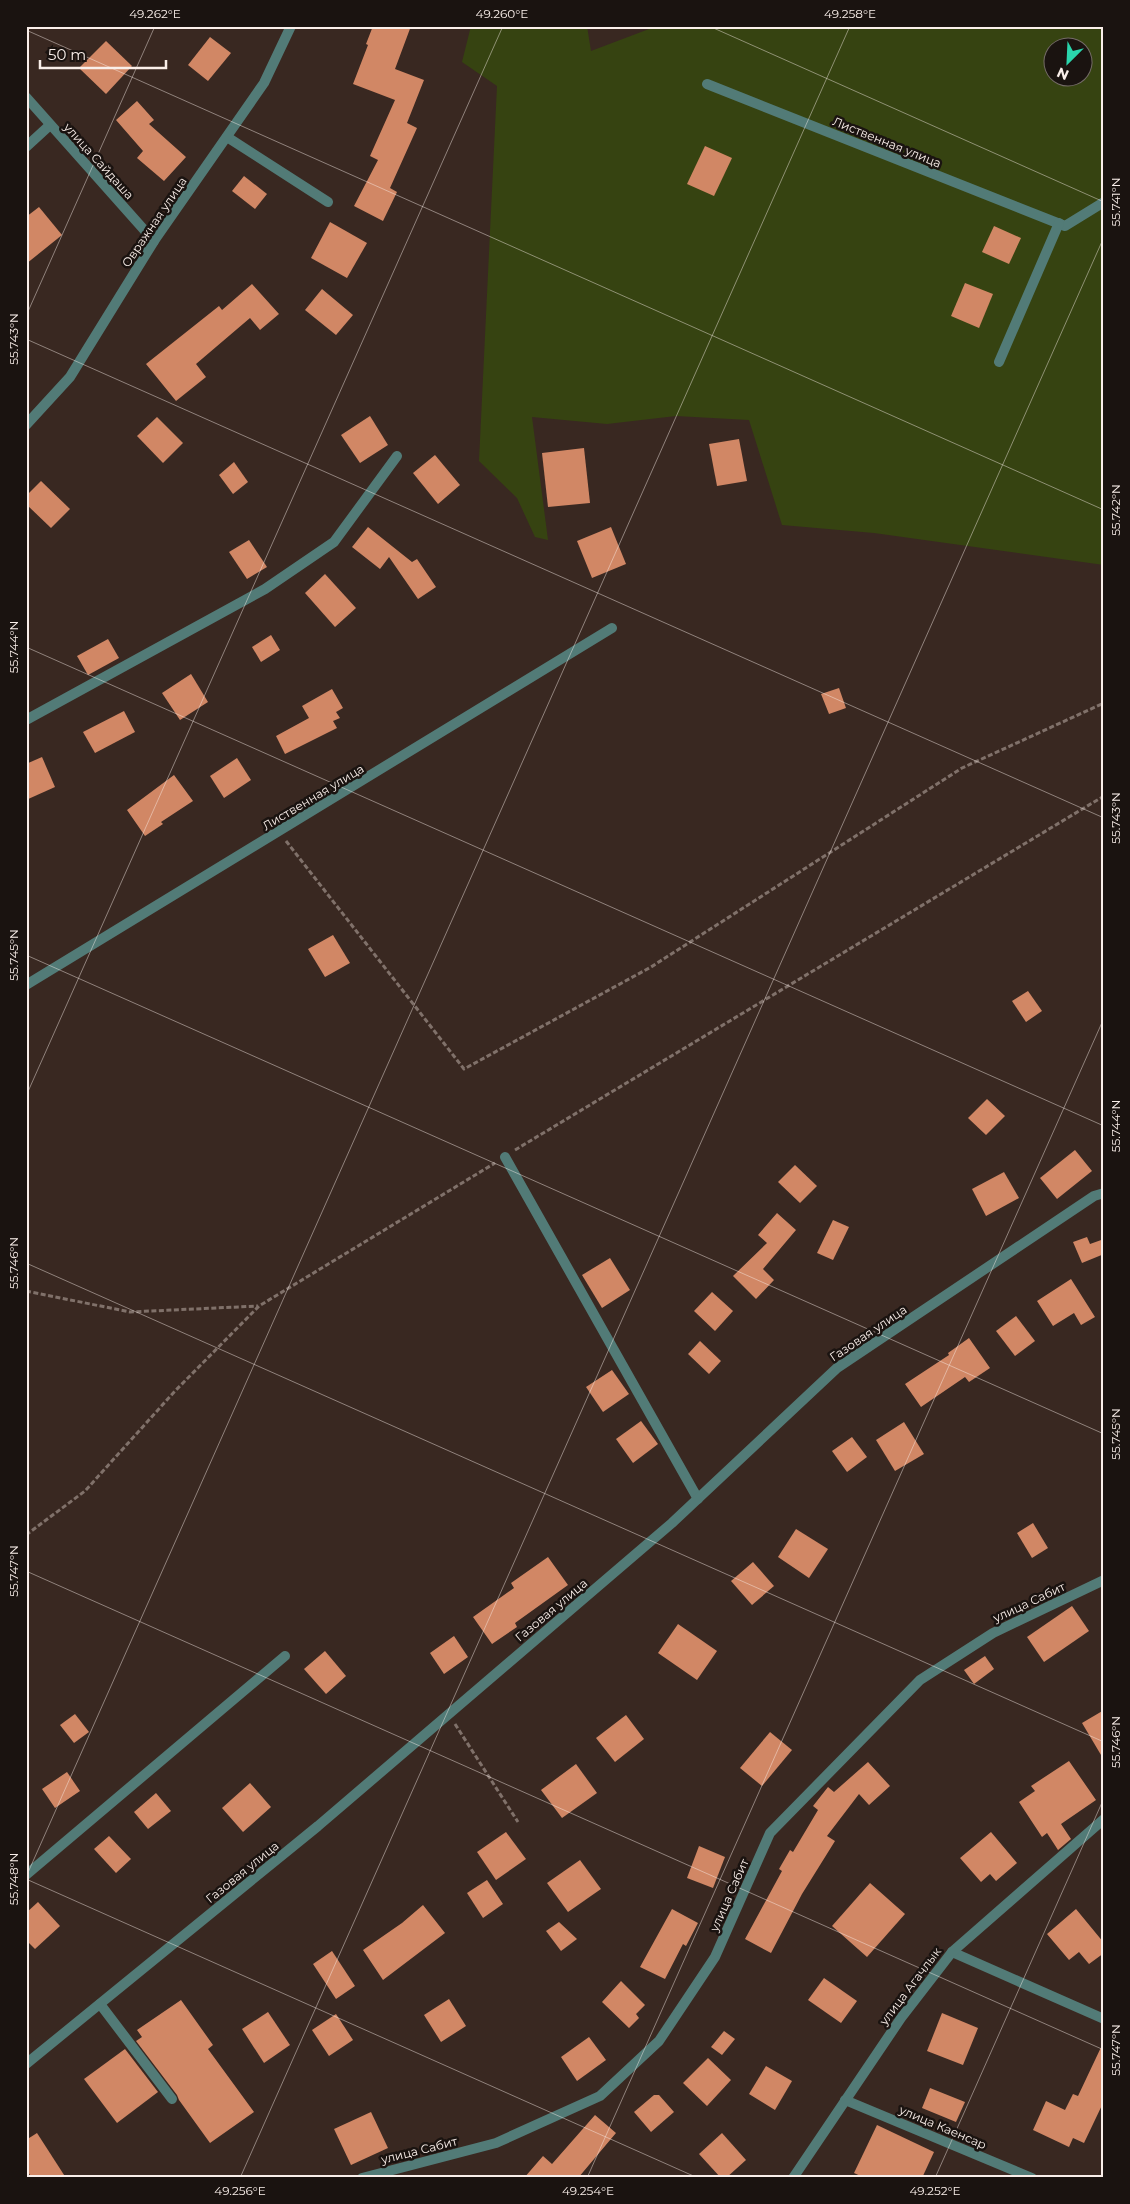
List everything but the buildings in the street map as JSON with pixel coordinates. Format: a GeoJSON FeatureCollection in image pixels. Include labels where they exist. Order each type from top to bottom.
{"type":"FeatureCollection","features":[{"type":"Feature","properties":{"kind":"street","name":"Овражная улица"},"geometry":{"type":"LineString","coordinates":[[26,425],[70,377],[154,242],[264,83],[291,26]]}},
{"type":"Feature","properties":{"kind":"street","name":"Лиственная улица"},"geometry":{"type":"LineString","coordinates":[[707,84],[1059,223]]}},
{"type":"Feature","properties":{"kind":"street","name":"улица Сайдаша"},"geometry":{"type":"LineString","coordinates":[[26,97],[154,242]]}},
{"type":"Feature","properties":{"kind":"street"},"geometry":{"type":"LineString","coordinates":[[26,146],[50,125]]}},
{"type":"Feature","properties":{"kind":"street"},"geometry":{"type":"LineString","coordinates":[[226,137],[328,202]]}},
{"type":"Feature","properties":{"kind":"street"},"geometry":{"type":"LineString","coordinates":[[999,362],[1059,223],[1065,226],[1104,202]]}},
{"type":"Feature","properties":{"kind":"street"},"geometry":{"type":"LineString","coordinates":[[26,720],[265,589],[334,542],[397,456]]}},
{"type":"Feature","properties":{"kind":"street","name":"Лиственная улица"},"geometry":{"type":"LineString","coordinates":[[26,985],[612,628]]}},
{"type":"Feature","properties":{"kind":"street"},"geometry":{"type":"LineString","coordinates":[[505,1157],[698,1499]]}},
{"type":"Feature","properties":{"kind":"street","name":"Газовая улица"},"geometry":{"type":"LineString","coordinates":[[26,2064],[310,1832],[448,1714],[698,1499],[837,1368],[1094,1196],[1104,1193]]}},
{"type":"Feature","properties":{"kind":"street","name":"улица Сабит"},"geometry":{"type":"LineString","coordinates":[[362,2178],[496,2143],[600,2096],[659,2041],[716,1957],[770,1833],[920,1680],[993,1633],[1104,1580]]}},
{"type":"Feature","properties":{"kind":"street"},"geometry":{"type":"LineString","coordinates":[[26,1875],[285,1656]]}},
{"type":"Feature","properties":{"kind":"street","name":"улица Агачлык"},"geometry":{"type":"LineString","coordinates":[[793,2178],[900,2018],[952,1952],[1104,1819]]}},
{"type":"Feature","properties":{"kind":"street"},"geometry":{"type":"LineString","coordinates":[[952,1952],[1104,2019]]}},
{"type":"Feature","properties":{"kind":"street"},"geometry":{"type":"LineString","coordinates":[[100,2004],[172,2099]]}},
{"type":"Feature","properties":{"kind":"street","name":"улица Каенсар"},"geometry":{"type":"LineString","coordinates":[[845,2100],[1032,2178]]}},
{"type":"Feature","properties":{"kind":"path"},"geometry":{"type":"LineString","coordinates":[[279,832],[464,1069],[651,967],[962,768],[1104,703]]}},
{"type":"Feature","properties":{"kind":"path"},"geometry":{"type":"LineString","coordinates":[[26,1535],[85,1491],[175,1391],[259,1306],[1104,796]]}},
{"type":"Feature","properties":{"kind":"path"},"geometry":{"type":"LineString","coordinates":[[26,1291],[130,1312],[259,1306]]}},
{"type":"Feature","properties":{"kind":"path"},"geometry":{"type":"LineString","coordinates":[[448,1714],[518,1822]]}},
{"type":"Feature","properties":{"kind":"green space"},"geometry":{"type":"Polygon","coordinates":[[[471,26],[587,26],[591,51],[657,26],[1104,26],[1104,565],[874,533],[782,525],[749,420],[676,416],[607,424],[532,417],[548,540],[535,537],[517,498],[479,461],[497,86],[462,62],[471,26]]]}}]}
